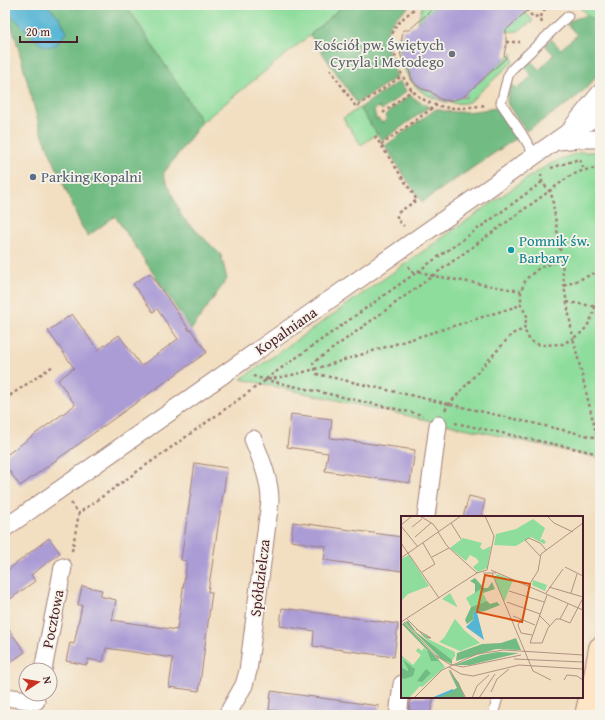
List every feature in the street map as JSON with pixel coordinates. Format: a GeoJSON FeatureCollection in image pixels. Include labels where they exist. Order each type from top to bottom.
{"type":"FeatureCollection","features":[{"type":"Feature","properties":{"kind":"main road"},"geometry":{"type":"LineString","coordinates":[[591,714],[592,675],[600,648]]}},
{"type":"Feature","properties":{"kind":"street","name":"Kopalniana"},"geometry":{"type":"LineString","coordinates":[[561,138],[600,94]]}},
{"type":"Feature","properties":{"kind":"street","name":"Kopalniana"},"geometry":{"type":"LineString","coordinates":[[5,528],[535,156],[561,138],[600,115]]}},
{"type":"Feature","properties":{"kind":"street"},"geometry":{"type":"LineString","coordinates":[[561,138],[600,139]]}},
{"type":"Feature","properties":{"kind":"street"},"geometry":{"type":"LineString","coordinates":[[426,516],[438,425]]}},
{"type":"Feature","properties":{"kind":"street","name":"Spółdzielcza"},"geometry":{"type":"LineString","coordinates":[[227,715],[244,686],[248,671],[270,501],[269,484],[253,439]]}},
{"type":"Feature","properties":{"kind":"street","name":"Pocztowa"},"geometry":{"type":"LineString","coordinates":[[45,662],[64,567]]}},
{"type":"Feature","properties":{"kind":"street"},"geometry":{"type":"LineString","coordinates":[[398,715],[401,692]]}},
{"type":"Feature","properties":{"kind":"street"},"geometry":{"type":"LineString","coordinates":[[5,697],[36,704]]}},
{"type":"Feature","properties":{"kind":"lane"},"geometry":{"type":"LineString","coordinates":[[535,156],[501,103],[508,76],[512,69],[568,16]]}},
{"type":"Feature","properties":{"kind":"lane"},"geometry":{"type":"LineString","coordinates":[[493,715],[498,698]]}},
{"type":"Feature","properties":{"kind":"path"},"geometry":{"type":"LineString","coordinates":[[418,5],[396,26],[393,32],[393,49],[402,76],[406,83],[420,97],[442,107],[456,108],[501,103]]}},
{"type":"Feature","properties":{"kind":"path"},"geometry":{"type":"LineString","coordinates":[[522,5],[533,17],[540,16]]}},
{"type":"Feature","properties":{"kind":"path"},"geometry":{"type":"LineString","coordinates":[[540,5],[544,10]]}},
{"type":"Feature","properties":{"kind":"path"},"geometry":{"type":"LineString","coordinates":[[506,42],[512,42]]}},
{"type":"Feature","properties":{"kind":"path"},"geometry":{"type":"LineString","coordinates":[[330,69],[356,107],[402,76]]}},
{"type":"Feature","properties":{"kind":"path"},"geometry":{"type":"LineString","coordinates":[[383,113],[412,90]]}},
{"type":"Feature","properties":{"kind":"path"},"geometry":{"type":"LineString","coordinates":[[381,145],[437,105]]}},
{"type":"Feature","properties":{"kind":"path"},"geometry":{"type":"LineString","coordinates":[[375,136],[417,200],[397,214],[399,222],[404,226]]}},
{"type":"Feature","properties":{"kind":"path"},"geometry":{"type":"LineString","coordinates":[[548,169],[580,160],[584,170]]}},
{"type":"Feature","properties":{"kind":"path"},"geometry":{"type":"LineString","coordinates":[[598,438],[317,374],[313,363],[570,176],[584,170],[600,168]]}},
{"type":"Feature","properties":{"kind":"path"},"geometry":{"type":"LineString","coordinates":[[64,567],[71,556],[79,513],[542,182],[552,197],[562,262],[564,286],[573,338],[598,438]]}},
{"type":"Feature","properties":{"kind":"path"},"geometry":{"type":"LineString","coordinates":[[562,262],[552,263],[539,268],[526,279],[521,291],[522,305],[526,316],[524,330],[530,341],[540,345],[563,344],[579,335],[588,326],[595,306]]}},
{"type":"Feature","properties":{"kind":"path"},"geometry":{"type":"LineString","coordinates":[[419,271],[433,276],[521,291]]}},
{"type":"Feature","properties":{"kind":"path"},"geometry":{"type":"LineString","coordinates":[[564,286],[600,271]]}},
{"type":"Feature","properties":{"kind":"path"},"geometry":{"type":"LineString","coordinates":[[567,302],[600,307]]}},
{"type":"Feature","properties":{"kind":"path"},"geometry":{"type":"LineString","coordinates":[[266,380],[315,369],[522,305]]}},
{"type":"Feature","properties":{"kind":"path"},"geometry":{"type":"LineString","coordinates":[[450,404],[512,334],[524,330]]}},
{"type":"Feature","properties":{"kind":"path"},"geometry":{"type":"LineString","coordinates":[[5,399],[53,366]]}},
{"type":"Feature","properties":{"kind":"path"},"geometry":{"type":"LineString","coordinates":[[598,438],[600,424]]}},
{"type":"Feature","properties":{"kind":"green space"},"geometry":{"type":"Polygon","coordinates":[[[47,5],[126,5],[202,122],[163,174],[182,217],[221,255],[227,279],[191,330],[115,216],[88,236],[81,225],[40,129],[16,39],[6,9],[40,44],[59,17],[47,5]]]}},
{"type":"Feature","properties":{"kind":"green space"},"geometry":{"type":"Polygon","coordinates":[[[126,5],[344,5],[310,35],[202,122],[126,5]]]}},
{"type":"Feature","properties":{"kind":"green space"},"geometry":{"type":"Polygon","coordinates":[[[344,5],[411,5],[392,22],[387,34],[388,49],[397,77],[357,103],[310,35],[344,5]]]}},
{"type":"Feature","properties":{"kind":"green space"},"geometry":{"type":"Polygon","coordinates":[[[424,5],[437,5],[417,23],[422,7],[424,5]]]}},
{"type":"Feature","properties":{"kind":"green space"},"geometry":{"type":"Polygon","coordinates":[[[578,5],[600,5],[600,25],[587,15],[578,5]]]}},
{"type":"Feature","properties":{"kind":"green space"},"geometry":{"type":"Polygon","coordinates":[[[525,12],[533,21],[518,31],[505,32],[503,27],[525,12]]]}},
{"type":"Feature","properties":{"kind":"green space"},"geometry":{"type":"Polygon","coordinates":[[[587,15],[600,25],[601,56],[597,74],[585,90],[526,131],[508,105],[507,100],[511,83],[517,89],[532,76],[522,65],[529,59],[539,70],[554,55],[545,45],[551,39],[561,49],[577,35],[567,24],[572,20],[587,15]]]}},
{"type":"Feature","properties":{"kind":"green space"},"geometry":{"type":"Polygon","coordinates":[[[399,36],[405,39],[401,47],[401,56],[404,63],[408,67],[413,82],[425,90],[432,91],[434,95],[442,100],[450,101],[458,97],[466,98],[466,92],[474,87],[512,53],[513,62],[471,100],[461,103],[446,102],[424,93],[416,86],[410,79],[401,60],[397,37],[399,36]]]}},
{"type":"Feature","properties":{"kind":"green space"},"geometry":{"type":"Polygon","coordinates":[[[399,81],[406,91],[382,110],[379,107],[374,110],[376,119],[383,123],[387,118],[385,115],[410,95],[429,107],[382,141],[360,108],[399,81]]]}},
{"type":"Feature","properties":{"kind":"green space"},"geometry":{"type":"Polygon","coordinates":[[[360,108],[377,134],[361,145],[343,118],[360,108]]]}},
{"type":"Feature","properties":{"kind":"green space"},"geometry":{"type":"Polygon","coordinates":[[[496,108],[500,110],[518,137],[422,202],[385,146],[436,109],[458,112],[496,108]]]}},
{"type":"Feature","properties":{"kind":"green space"},"geometry":{"type":"Polygon","coordinates":[[[582,152],[600,152],[600,458],[241,379],[526,179],[552,163],[582,152]]]}},
{"type":"Feature","properties":{"kind":"water"},"geometry":{"type":"Polygon","coordinates":[[[5,5],[47,5],[59,17],[67,32],[56,45],[48,47],[40,44],[5,9],[5,5]]]}},
{"type":"Feature","properties":{"kind":"building","name":"Kościół pw. Świętych Cyryla i Metodego"},"geometry":{"type":"Polygon","coordinates":[[[437,5],[533,5],[506,30],[506,46],[504,55],[506,58],[462,98],[450,101],[440,99],[430,91],[422,89],[416,85],[412,80],[408,67],[403,62],[400,53],[403,30],[409,30],[437,5]]]}},
{"type":"Feature","properties":{"kind":"building"},"geometry":{"type":"Polygon","coordinates":[[[150,273],[190,331],[191,330],[207,352],[20,486],[5,465],[5,456],[75,405],[58,380],[74,368],[48,331],[72,314],[98,350],[119,335],[141,366],[178,339],[157,309],[153,312],[133,284],[150,273]]]}},
{"type":"Feature","properties":{"kind":"building"},"geometry":{"type":"Polygon","coordinates":[[[291,414],[332,419],[330,438],[415,450],[410,483],[325,471],[328,453],[287,447],[291,414]]]}},
{"type":"Feature","properties":{"kind":"building"},"geometry":{"type":"Polygon","coordinates":[[[195,463],[227,468],[208,592],[212,592],[199,691],[169,687],[173,658],[106,648],[103,662],[88,659],[87,665],[66,661],[70,643],[74,644],[82,605],[78,605],[82,586],[102,590],[100,596],[116,600],[112,620],[177,630],[187,561],[181,560],[195,463]]]}},
{"type":"Feature","properties":{"kind":"building"},"geometry":{"type":"Polygon","coordinates":[[[469,496],[485,500],[481,516],[463,516],[469,496]]]}},
{"type":"Feature","properties":{"kind":"building"},"geometry":{"type":"Polygon","coordinates":[[[293,522],[401,537],[401,571],[324,560],[326,546],[291,541],[293,522]]]}},
{"type":"Feature","properties":{"kind":"building"},"geometry":{"type":"Polygon","coordinates":[[[49,538],[60,553],[31,575],[35,581],[5,603],[5,572],[49,538]]]}},
{"type":"Feature","properties":{"kind":"building"},"geometry":{"type":"Polygon","coordinates":[[[282,608],[398,624],[394,657],[313,646],[314,631],[280,626],[282,608]]]}},
{"type":"Feature","properties":{"kind":"building"},"geometry":{"type":"Polygon","coordinates":[[[5,624],[25,652],[5,666],[5,624]]]}},
{"type":"Feature","properties":{"kind":"building"},"geometry":{"type":"Polygon","coordinates":[[[271,691],[379,706],[378,715],[307,715],[269,710],[271,691]]]}},
{"type":"Feature","properties":{"kind":"building"},"geometry":{"type":"Polygon","coordinates":[[[411,698],[434,698],[430,714],[409,710],[411,698]]]}},
{"type":"Feature","properties":{"kind":"place","name":"Kościół pw. Świętych Cyryla i Metodego"},"geometry":{"type":"Point","coordinates":[452,54]}},
{"type":"Feature","properties":{"kind":"place","name":"Parking Kopalni"},"geometry":{"type":"Point","coordinates":[33,177]}},
{"type":"Feature","properties":{"kind":"place","name":"Pomnik św. Barbary"},"geometry":{"type":"Point","coordinates":[511,250]}}]}
